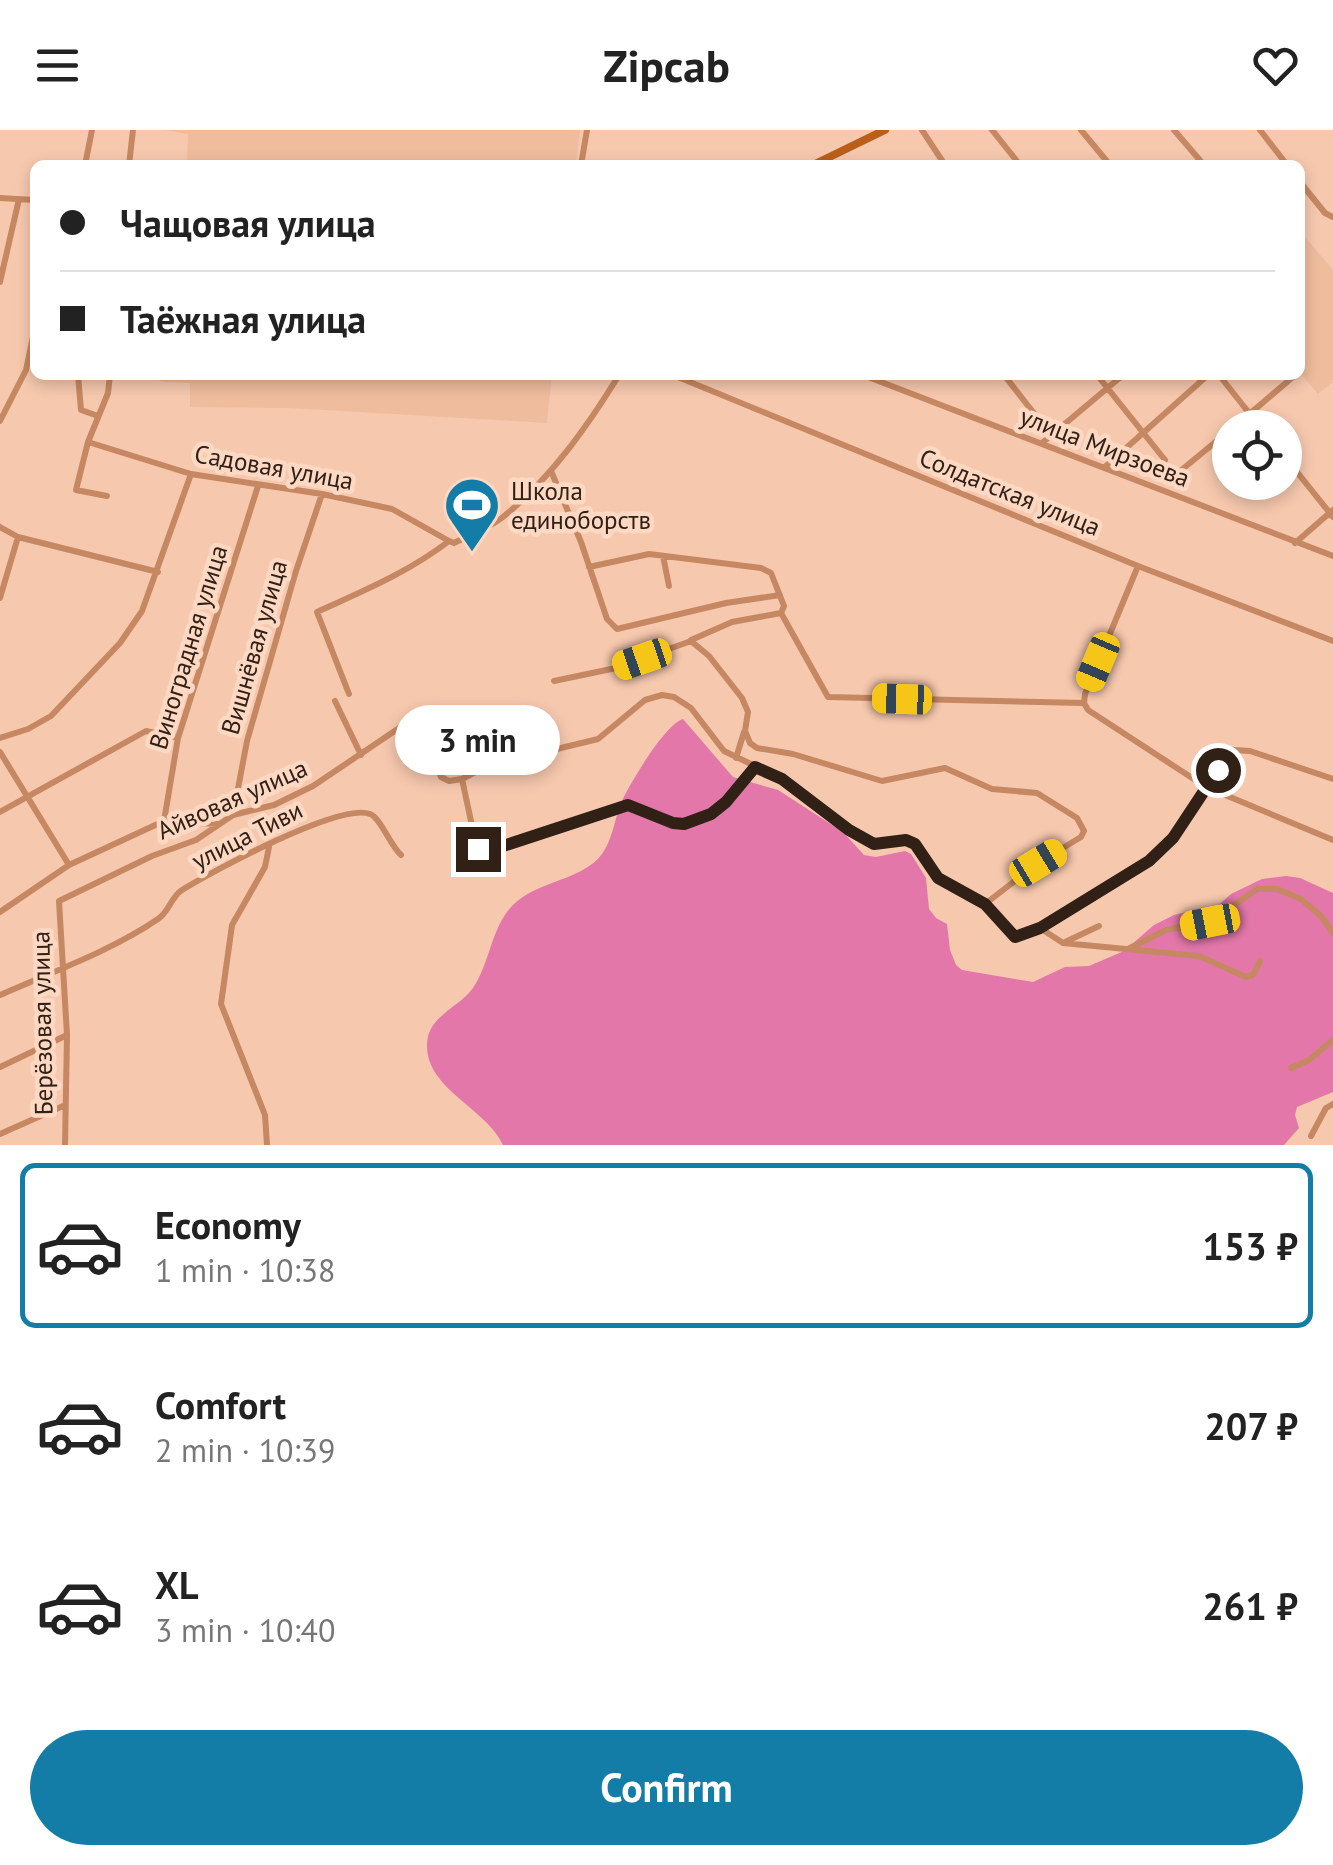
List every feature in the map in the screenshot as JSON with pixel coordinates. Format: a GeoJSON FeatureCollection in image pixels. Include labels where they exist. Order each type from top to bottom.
{"type":"FeatureCollection","features":[{"type":"Feature","properties":{"kind":"street"},"geometry":{"type":"LineString","coordinates":[[86,160],[92,130]]}},
{"type":"Feature","properties":{"kind":"street"},"geometry":{"type":"LineString","coordinates":[[130,160],[133,130]]}},
{"type":"Feature","properties":{"kind":"street"},"geometry":{"type":"LineString","coordinates":[[583,160],[586,130]]}},
{"type":"Feature","properties":{"kind":"street"},"geometry":{"type":"LineString","coordinates":[[823,160],[885,130]]}},
{"type":"Feature","properties":{"kind":"street"},"geometry":{"type":"LineString","coordinates":[[922,130],[942,160]]}},
{"type":"Feature","properties":{"kind":"street"},"geometry":{"type":"LineString","coordinates":[[992,130],[1016,160]]}},
{"type":"Feature","properties":{"kind":"street"},"geometry":{"type":"LineString","coordinates":[[1081,130],[1106,160]]}},
{"type":"Feature","properties":{"kind":"street"},"geometry":{"type":"LineString","coordinates":[[1174,130],[1200,160]]}},
{"type":"Feature","properties":{"kind":"street"},"geometry":{"type":"LineString","coordinates":[[1260,130],[1283,160]]}},
{"type":"Feature","properties":{"kind":"street"},"geometry":{"type":"LineString","coordinates":[[1305,188],[1329,215]]}},
{"type":"Feature","properties":{"kind":"street"},"geometry":{"type":"LineString","coordinates":[[0,198],[30,200]]}},
{"type":"Feature","properties":{"kind":"street"},"geometry":{"type":"LineString","coordinates":[[0,282],[19,199]]}},
{"type":"Feature","properties":{"kind":"street"},"geometry":{"type":"LineString","coordinates":[[0,422],[26,370],[30,351]]}},
{"type":"Feature","properties":{"kind":"street"},"geometry":{"type":"LineString","coordinates":[[78,380],[81,410],[98,416]]}},
{"type":"Feature","properties":{"kind":"street"},"geometry":{"type":"LineString","coordinates":[[107,496],[76,490],[109,380]]}},
{"type":"Feature","properties":{"kind":"street"},"geometry":{"type":"LineString","coordinates":[[349,694],[317,612],[389,579],[449,540],[454,544],[501,519],[551,470],[592,418],[615,380]]}},
{"type":"Feature","properties":{"kind":"street","name":"Солдатская улица"},"geometry":{"type":"LineString","coordinates":[[685,380],[1138,566],[1333,641]]}},
{"type":"Feature","properties":{"kind":"street","name":"улица Мирзоева"},"geometry":{"type":"LineString","coordinates":[[876,380],[1333,556]]}},
{"type":"Feature","properties":{"kind":"street"},"geometry":{"type":"LineString","coordinates":[[1008,380],[1052,434]]}},
{"type":"Feature","properties":{"kind":"street"},"geometry":{"type":"LineString","coordinates":[[1101,380],[1165,460]]}},
{"type":"Feature","properties":{"kind":"street"},"geometry":{"type":"LineString","coordinates":[[1042,443],[1117,380]]}},
{"type":"Feature","properties":{"kind":"street"},"geometry":{"type":"LineString","coordinates":[[1106,466],[1202,380]]}},
{"type":"Feature","properties":{"kind":"street"},"geometry":{"type":"LineString","coordinates":[[1224,380],[1248,410]]}},
{"type":"Feature","properties":{"kind":"street"},"geometry":{"type":"LineString","coordinates":[[1254,410],[1289,380]]}},
{"type":"Feature","properties":{"kind":"street","name":"Садовая улица"},"geometry":{"type":"LineString","coordinates":[[88,442],[192,474],[392,509],[449,540]]}},
{"type":"Feature","properties":{"kind":"street"},"geometry":{"type":"LineString","coordinates":[[1178,472],[1212,444]]}},
{"type":"Feature","properties":{"kind":"street"},"geometry":{"type":"LineString","coordinates":[[551,470],[607,619],[617,630],[780,594]]}},
{"type":"Feature","properties":{"kind":"street"},"geometry":{"type":"LineString","coordinates":[[0,738],[28,729],[70,700],[120,643],[142,611],[192,474]]}},
{"type":"Feature","properties":{"kind":"street"},"geometry":{"type":"LineString","coordinates":[[1295,543],[1332,513],[1302,477]]}},
{"type":"Feature","properties":{"kind":"street","name":"Виноградная улица"},"geometry":{"type":"LineString","coordinates":[[164,822],[178,738],[258,486]]}},
{"type":"Feature","properties":{"kind":"street","name":"Вишнёвая улица"},"geometry":{"type":"LineString","coordinates":[[234,815],[248,740],[322,494]]}},
{"type":"Feature","properties":{"kind":"street"},"geometry":{"type":"LineString","coordinates":[[0,526],[18,537],[158,572]]}},
{"type":"Feature","properties":{"kind":"street"},"geometry":{"type":"LineString","coordinates":[[0,598],[18,537]]}},
{"type":"Feature","properties":{"kind":"street"},"geometry":{"type":"LineString","coordinates":[[590,567],[649,554],[768,569],[784,606],[781,613]]}},
{"type":"Feature","properties":{"kind":"street"},"geometry":{"type":"LineString","coordinates":[[663,556],[669,586]]}},
{"type":"Feature","properties":{"kind":"street"},"geometry":{"type":"LineString","coordinates":[[1084,703],[1138,566]]}},
{"type":"Feature","properties":{"kind":"street"},"geometry":{"type":"LineString","coordinates":[[781,613],[828,697],[1084,703]]}},
{"type":"Feature","properties":{"kind":"street"},"geometry":{"type":"LineString","coordinates":[[554,681],[616,668],[732,622],[781,613]]}},
{"type":"Feature","properties":{"kind":"street"},"geometry":{"type":"LineString","coordinates":[[691,641],[710,656],[748,712],[736,759]]}},
{"type":"Feature","properties":{"kind":"street"},"geometry":{"type":"LineString","coordinates":[[540,714],[455,740],[439,752],[436,765],[441,777],[449,781],[462,779],[487,766],[598,739],[635,706],[662,694],[674,697],[691,708],[724,751],[782,779],[849,830],[874,844],[906,840],[915,844],[938,878],[985,904],[1015,937],[1040,928],[1149,861],[1173,838],[1229,754],[1242,748],[1333,779]]}},
{"type":"Feature","properties":{"kind":"street"},"geometry":{"type":"LineString","coordinates":[[335,701],[361,755]]}},
{"type":"Feature","properties":{"kind":"street"},"geometry":{"type":"LineString","coordinates":[[1084,703],[1088,710],[1206,787],[1333,840]]}},
{"type":"Feature","properties":{"kind":"street","name":"Айвовая улица"},"geometry":{"type":"LineString","coordinates":[[59,901],[152,856],[196,840],[234,815],[274,806],[314,786],[414,718]]}},
{"type":"Feature","properties":{"kind":"street"},"geometry":{"type":"LineString","coordinates":[[0,812],[146,731],[178,738]]}},
{"type":"Feature","properties":{"kind":"street"},"geometry":{"type":"LineString","coordinates":[[744,731],[757,748],[793,754],[882,781],[945,768],[992,789],[1038,794],[1060,805],[1082,824],[1081,837],[1038,863],[985,904]]}},
{"type":"Feature","properties":{"kind":"street"},"geometry":{"type":"LineString","coordinates":[[0,752],[69,865]]}},
{"type":"Feature","properties":{"kind":"street"},"geometry":{"type":"LineString","coordinates":[[462,779],[478,849],[488,851],[628,805],[684,824],[711,814],[726,802],[755,767]]}},
{"type":"Feature","properties":{"kind":"street","name":"улица Тиви"},"geometry":{"type":"LineString","coordinates":[[0,995],[162,917],[177,892],[325,818],[366,812],[376,817],[389,844],[400,855]]}},
{"type":"Feature","properties":{"kind":"street"},"geometry":{"type":"LineString","coordinates":[[0,912],[69,865],[164,822],[218,824]]}},
{"type":"Feature","properties":{"kind":"street"},"geometry":{"type":"LineString","coordinates":[[267,1145],[265,1115],[220,1004],[232,926],[265,867],[270,846]]}},
{"type":"Feature","properties":{"kind":"street"},"geometry":{"type":"LineString","coordinates":[[1128,949],[1166,930],[1210,922],[1257,889],[1277,889],[1300,898],[1321,916],[1333,934]]}},
{"type":"Feature","properties":{"kind":"street","name":"Берёзовая улица"},"geometry":{"type":"LineString","coordinates":[[59,901],[66,1035],[65,1145]]}},
{"type":"Feature","properties":{"kind":"street"},"geometry":{"type":"LineString","coordinates":[[1063,944],[1099,926]]}},
{"type":"Feature","properties":{"kind":"street"},"geometry":{"type":"LineString","coordinates":[[1040,928],[1063,944],[1199,956],[1246,977],[1254,975],[1260,961]]}},
{"type":"Feature","properties":{"kind":"street"},"geometry":{"type":"LineString","coordinates":[[0,1067],[66,1035]]}},
{"type":"Feature","properties":{"kind":"street"},"geometry":{"type":"LineString","coordinates":[[1292,1068],[1333,1040]]}},
{"type":"Feature","properties":{"kind":"street"},"geometry":{"type":"LineString","coordinates":[[1311,1136],[1326,1108],[1333,1104]]}},
{"type":"Feature","properties":{"kind":"street"},"geometry":{"type":"LineString","coordinates":[[0,1134],[64,1106]]}},
{"type":"Feature","properties":{"kind":"shaded area"},"geometry":{"type":"Polygon","coordinates":[[[164,130],[580,130],[577,160],[187,160],[188,134],[164,130]]]}},
{"type":"Feature","properties":{"kind":"shaded area"},"geometry":{"type":"Polygon","coordinates":[[[1305,237],[1333,270],[1333,382],[1318,394],[1305,379],[1305,237]]]}},
{"type":"Feature","properties":{"kind":"shaded area"},"geometry":{"type":"Polygon","coordinates":[[[157,380],[551,380],[547,423],[289,408],[190,407],[190,383],[157,380]]]}},
{"type":"Feature","properties":{"kind":"shaded area"},"geometry":{"type":"Polygon","coordinates":[[[683,719],[733,777],[778,790],[843,832],[864,855],[876,857],[905,851],[911,854],[926,878],[929,909],[947,924],[950,950],[962,970],[1033,982],[1065,967],[1089,966],[1124,951],[1154,925],[1174,915],[1195,910],[1206,916],[1231,894],[1262,879],[1300,878],[1333,893],[1333,1092],[1297,1107],[1299,1128],[1284,1145],[503,1145],[484,1120],[436,1074],[429,1060],[428,1035],[438,1019],[473,988],[499,925],[512,906],[533,891],[578,873],[603,853],[621,803],[639,770],[667,732],[683,719]]]}},
{"type":"Feature","properties":{"kind":"place","name":"Школа единоборств"},"geometry":{"type":"Point","coordinates":[472,554]}},
{"type":"Feature","properties":{"kind":"route"},"geometry":{"type":"LineString","coordinates":[[478,849],[488,851],[628,805],[684,824],[711,814],[726,802],[755,767],[782,779],[874,844],[906,840],[915,844],[938,878],[985,904],[1015,937],[1040,928],[1149,861],[1173,838],[1218,770]]}}]}
